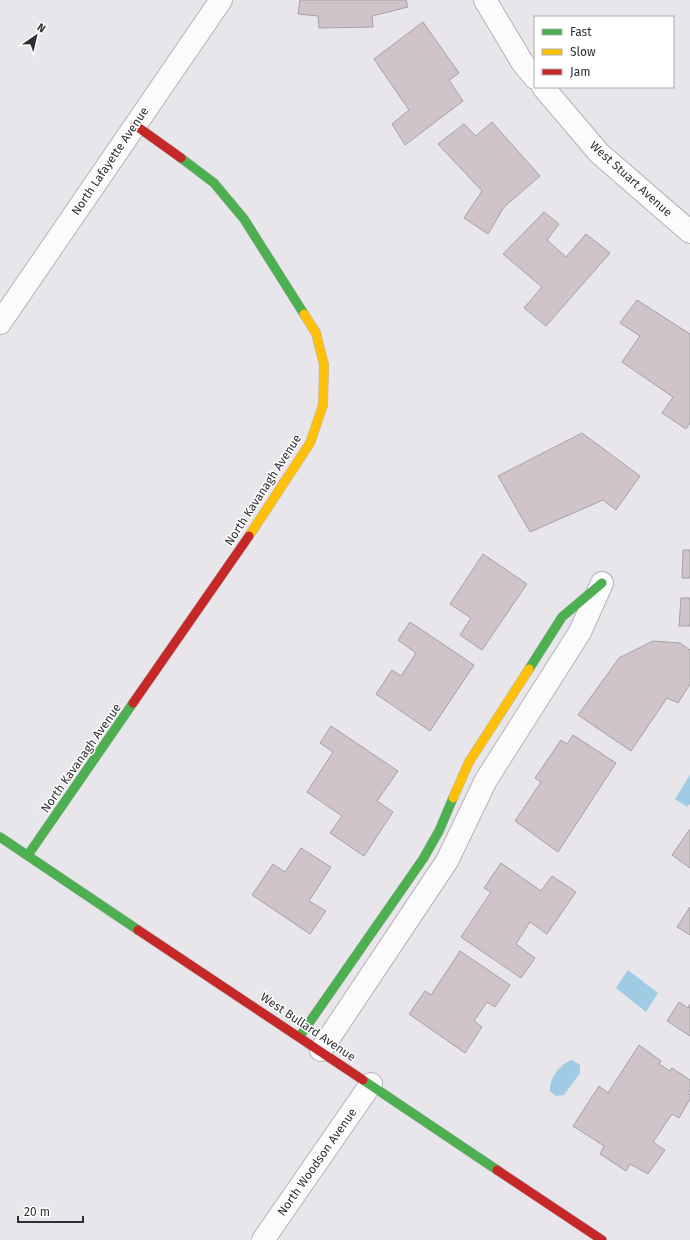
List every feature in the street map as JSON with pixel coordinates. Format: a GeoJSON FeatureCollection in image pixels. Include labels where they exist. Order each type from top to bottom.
{"type":"FeatureCollection","features":[{"type":"Feature","properties":{"kind":"street","name":"North Lafayette Avenue"},"geometry":{"type":"LineString","coordinates":[[0,323],[221,0]]}},
{"type":"Feature","properties":{"kind":"street"},"geometry":{"type":"LineString","coordinates":[[485,0],[522,62],[534,77]]}},
{"type":"Feature","properties":{"kind":"street","name":"West Stuart Avenue"},"geometry":{"type":"LineString","coordinates":[[544,88],[599,153],[690,232]]}},
{"type":"Feature","properties":{"kind":"street","name":"North Kavanagh Avenue"},"geometry":{"type":"LineString","coordinates":[[28,855],[241,547],[310,443],[323,405],[324,365],[316,333],[244,219],[214,182],[135,125]]}},
{"type":"Feature","properties":{"kind":"street"},"geometry":{"type":"LineString","coordinates":[[300,1036],[406,884],[439,831],[466,768],[562,617],[602,583]]}},
{"type":"Feature","properties":{"kind":"street"},"geometry":{"type":"LineString","coordinates":[[321,1050],[447,861],[486,780],[580,632],[602,583]]}},
{"type":"Feature","properties":{"kind":"street"},"geometry":{"type":"LineString","coordinates":[[530,668],[550,680]]}},
{"type":"Feature","properties":{"kind":"street"},"geometry":{"type":"LineString","coordinates":[[466,768],[486,780]]}},
{"type":"Feature","properties":{"kind":"street","name":"West Bullard Avenue"},"geometry":{"type":"LineString","coordinates":[[0,836],[602,1240]]}},
{"type":"Feature","properties":{"kind":"street"},"geometry":{"type":"LineString","coordinates":[[406,884],[422,898]]}},
{"type":"Feature","properties":{"kind":"street","name":"North Woodson Avenue"},"geometry":{"type":"LineString","coordinates":[[263,1240],[371,1084]]}},
{"type":"Feature","properties":{"kind":"water"},"geometry":{"type":"Polygon","coordinates":[[[690,775],[690,804],[687,807],[675,799],[690,775]]]}},
{"type":"Feature","properties":{"kind":"water"},"geometry":{"type":"Polygon","coordinates":[[[628,970],[658,993],[646,1012],[616,988],[628,970]]]}},
{"type":"Feature","properties":{"kind":"water"},"geometry":{"type":"Polygon","coordinates":[[[572,1060],[580,1065],[580,1073],[564,1095],[556,1096],[550,1091],[551,1081],[556,1072],[563,1065],[572,1060]]]}},
{"type":"Feature","properties":{"kind":"building"},"geometry":{"type":"Polygon","coordinates":[[[300,0],[406,0],[408,7],[372,16],[373,27],[319,28],[318,16],[298,14],[300,0]]]}},
{"type":"Feature","properties":{"kind":"building"},"geometry":{"type":"Polygon","coordinates":[[[423,22],[459,73],[449,80],[463,101],[405,145],[392,124],[409,110],[374,59],[423,22]]]}},
{"type":"Feature","properties":{"kind":"building"},"geometry":{"type":"Polygon","coordinates":[[[492,122],[540,176],[504,207],[488,234],[464,218],[482,191],[438,144],[464,124],[476,136],[492,122]]]}},
{"type":"Feature","properties":{"kind":"building"},"geometry":{"type":"Polygon","coordinates":[[[544,212],[559,224],[547,240],[566,257],[586,234],[610,253],[546,326],[524,308],[542,287],[503,254],[544,212]]]}},
{"type":"Feature","properties":{"kind":"building"},"geometry":{"type":"Polygon","coordinates":[[[637,300],[690,334],[690,423],[686,429],[662,413],[673,397],[622,362],[640,336],[620,323],[637,300]]]}},
{"type":"Feature","properties":{"kind":"building"},"geometry":{"type":"Polygon","coordinates":[[[582,433],[640,476],[616,510],[603,500],[530,532],[498,476],[582,433]]]}},
{"type":"Feature","properties":{"kind":"building"},"geometry":{"type":"Polygon","coordinates":[[[683,550],[690,550],[690,578],[682,578],[683,550]]]}},
{"type":"Feature","properties":{"kind":"building"},"geometry":{"type":"Polygon","coordinates":[[[483,554],[527,584],[482,650],[460,635],[471,618],[450,604],[483,554]]]}},
{"type":"Feature","properties":{"kind":"building"},"geometry":{"type":"Polygon","coordinates":[[[681,598],[690,598],[690,626],[679,626],[681,598]]]}},
{"type":"Feature","properties":{"kind":"building"},"geometry":{"type":"Polygon","coordinates":[[[410,622],[474,665],[430,731],[376,694],[392,670],[401,676],[416,653],[398,640],[410,622]]]}},
{"type":"Feature","properties":{"kind":"building"},"geometry":{"type":"Polygon","coordinates":[[[653,641],[680,643],[690,650],[690,684],[678,703],[667,698],[631,751],[578,715],[619,658],[653,641]]]}},
{"type":"Feature","properties":{"kind":"building"},"geometry":{"type":"Polygon","coordinates":[[[331,726],[398,771],[377,801],[393,812],[364,856],[330,833],[342,816],[307,792],[333,752],[320,743],[331,726]]]}},
{"type":"Feature","properties":{"kind":"building"},"geometry":{"type":"Polygon","coordinates":[[[573,735],[616,763],[558,852],[515,821],[541,782],[535,778],[561,740],[567,744],[573,735]]]}},
{"type":"Feature","properties":{"kind":"building"},"geometry":{"type":"Polygon","coordinates":[[[690,829],[690,868],[672,855],[690,829]]]}},
{"type":"Feature","properties":{"kind":"building"},"geometry":{"type":"Polygon","coordinates":[[[301,848],[331,867],[309,901],[326,911],[310,934],[252,895],[273,864],[285,872],[301,848]]]}},
{"type":"Feature","properties":{"kind":"building"},"geometry":{"type":"Polygon","coordinates":[[[501,863],[541,891],[552,876],[576,892],[547,934],[530,922],[516,944],[535,958],[521,978],[461,937],[491,892],[484,888],[501,863]]]}},
{"type":"Feature","properties":{"kind":"building"},"geometry":{"type":"Polygon","coordinates":[[[690,907],[690,935],[677,927],[690,907]]]}},
{"type":"Feature","properties":{"kind":"building"},"geometry":{"type":"Polygon","coordinates":[[[460,951],[510,985],[495,1007],[487,1002],[474,1021],[482,1027],[465,1053],[409,1014],[425,991],[431,995],[460,951]]]}},
{"type":"Feature","properties":{"kind":"building"},"geometry":{"type":"Polygon","coordinates":[[[679,1002],[688,1008],[690,1004],[690,1036],[667,1021],[679,1002]]]}},
{"type":"Feature","properties":{"kind":"building"},"geometry":{"type":"Polygon","coordinates":[[[639,1045],[661,1061],[659,1064],[670,1071],[672,1068],[690,1080],[690,1090],[688,1093],[690,1095],[690,1099],[679,1118],[672,1114],[653,1142],[665,1150],[648,1174],[630,1164],[626,1171],[600,1154],[604,1146],[573,1126],[599,1086],[608,1093],[639,1045]]]}},
{"type":"Feature","properties":{"kind":"traffic: fast"},"geometry":{"type":"LineString","coordinates":[[181,158],[214,183],[244,219],[304,314]]}},
{"type":"Feature","properties":{"kind":"traffic: fast"},"geometry":{"type":"LineString","coordinates":[[529,669],[562,617],[602,583]]}},
{"type":"Feature","properties":{"kind":"traffic: fast"},"geometry":{"type":"LineString","coordinates":[[28,855],[133,703]]}},
{"type":"Feature","properties":{"kind":"traffic: fast"},"geometry":{"type":"LineString","coordinates":[[300,1036],[423,859],[439,831],[453,798]]}},
{"type":"Feature","properties":{"kind":"traffic: fast"},"geometry":{"type":"LineString","coordinates":[[0,837],[138,930]]}},
{"type":"Feature","properties":{"kind":"traffic: fast"},"geometry":{"type":"LineString","coordinates":[[363,1080],[497,1170]]}},
{"type":"Feature","properties":{"kind":"traffic: slow"},"geometry":{"type":"LineString","coordinates":[[249,536],[310,443],[323,405],[324,365],[316,333],[304,314]]}},
{"type":"Feature","properties":{"kind":"traffic: slow"},"geometry":{"type":"LineString","coordinates":[[453,798],[469,762],[529,669]]}},
{"type":"Feature","properties":{"kind":"traffic: jam"},"geometry":{"type":"LineString","coordinates":[[135,125],[181,158]]}},
{"type":"Feature","properties":{"kind":"traffic: jam"},"geometry":{"type":"LineString","coordinates":[[133,703],[249,536]]}},
{"type":"Feature","properties":{"kind":"traffic: jam"},"geometry":{"type":"LineString","coordinates":[[138,930],[363,1080]]}},
{"type":"Feature","properties":{"kind":"traffic: jam"},"geometry":{"type":"LineString","coordinates":[[497,1170],[602,1240]]}}]}
